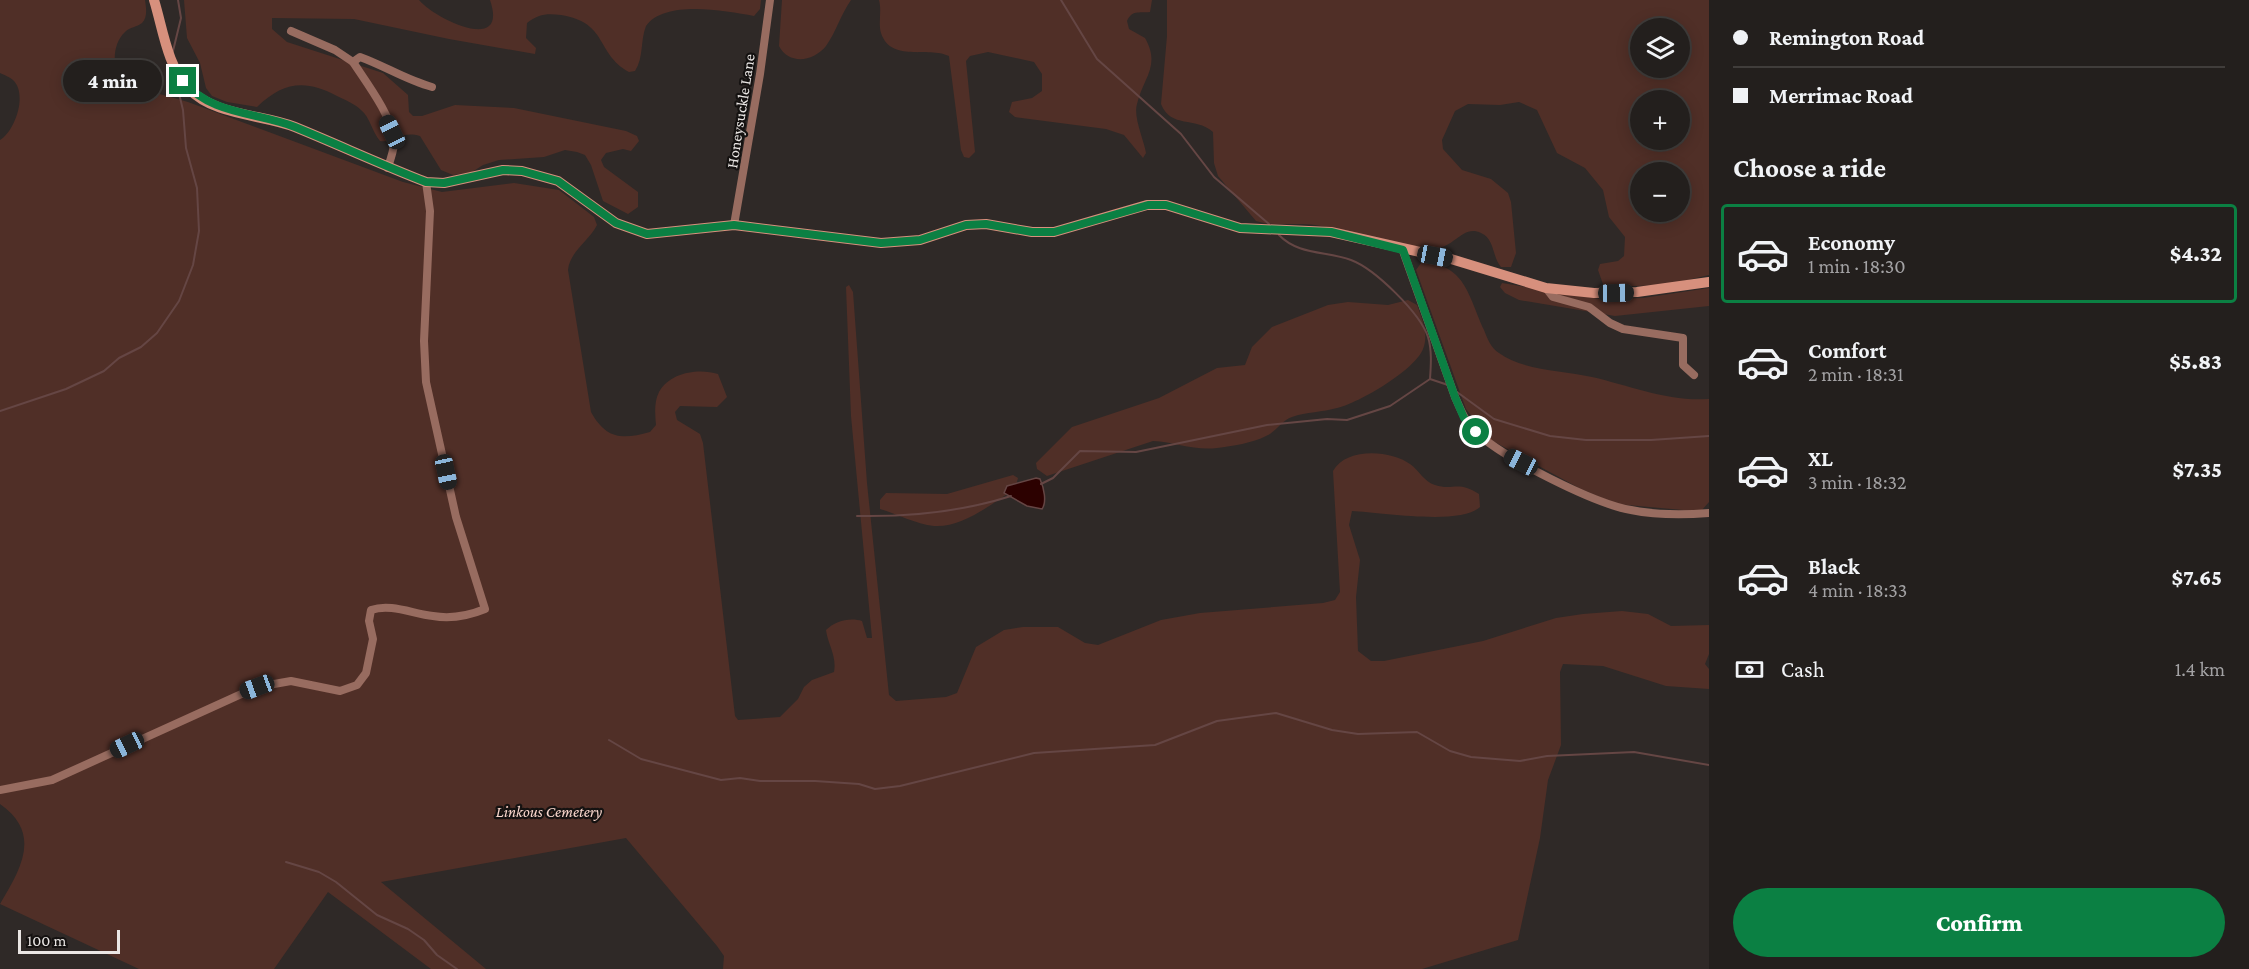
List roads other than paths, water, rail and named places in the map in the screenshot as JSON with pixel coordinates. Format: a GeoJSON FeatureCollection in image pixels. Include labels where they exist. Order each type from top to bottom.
{"type":"FeatureCollection","features":[{"type":"Feature","properties":{"kind":"street"},"geometry":{"type":"LineString","coordinates":[[154,0],[175,69],[191,91],[219,106],[294,127],[426,182],[444,183],[503,170],[522,171],[558,181],[616,223],[632,231],[660,233],[734,225],[881,243],[905,243],[966,225],[986,224],[1032,232],[1054,232],[1148,205],[1166,205],[1240,228],[1331,232],[1451,259],[1546,288],[1594,293],[1638,292],[1709,282]]}},
{"type":"Feature","properties":{"kind":"street","name":"Honeysuckle Lane"},"geometry":{"type":"LineString","coordinates":[[734,225],[760,74],[770,0]]}},
{"type":"Feature","properties":{"kind":"street"},"geometry":{"type":"LineString","coordinates":[[291,31],[335,50],[352,62],[376,98],[392,132],[394,143],[388,168]]}},
{"type":"Feature","properties":{"kind":"street"},"geometry":{"type":"LineString","coordinates":[[352,62],[360,57],[382,64],[409,81],[432,87]]}},
{"type":"Feature","properties":{"kind":"street"},"geometry":{"type":"LineString","coordinates":[[0,790],[52,780],[257,687],[291,681],[340,691],[357,685],[366,673],[373,639],[369,621],[371,610],[384,606],[434,617],[456,617],[485,609],[456,517],[426,382],[424,341],[430,220],[426,182]]}},
{"type":"Feature","properties":{"kind":"street"},"geometry":{"type":"LineString","coordinates":[[1403,250],[1455,397],[1464,418],[1476,432],[1502,453],[1595,499],[1630,510],[1667,514],[1709,513]]}},
{"type":"Feature","properties":{"kind":"street"},"geometry":{"type":"LineString","coordinates":[[1546,288],[1553,297],[1589,307],[1610,323],[1623,329],[1683,338],[1683,365],[1694,375]]}},
{"type":"Feature","properties":{"kind":"waterway"},"geometry":{"type":"LineString","coordinates":[[173,51],[181,18],[178,0]]}},
{"type":"Feature","properties":{"kind":"waterway"},"geometry":{"type":"LineString","coordinates":[[1061,0],[1097,59],[1181,134],[1214,177],[1269,224]]}},
{"type":"Feature","properties":{"kind":"waterway"},"geometry":{"type":"LineString","coordinates":[[0,411],[66,389],[104,371],[119,358],[141,347],[157,333],[179,301],[193,265],[199,231],[197,188],[186,148],[183,110],[175,77]]}},
{"type":"Feature","properties":{"kind":"waterway"},"geometry":{"type":"LineString","coordinates":[[1279,235],[1295,246],[1351,260],[1372,272],[1396,293],[1416,316],[1428,337],[1431,352],[1430,379]]}},
{"type":"Feature","properties":{"kind":"waterway"},"geometry":{"type":"LineString","coordinates":[[1041,484],[1053,478],[1080,451],[1136,452],[1267,425],[1327,419],[1347,420],[1390,406],[1430,379],[1448,385]]}},
{"type":"Feature","properties":{"kind":"waterway"},"geometry":{"type":"LineString","coordinates":[[1457,392],[1494,419],[1550,436],[1586,440],[1651,440],[1709,436]]}},
{"type":"Feature","properties":{"kind":"waterway"},"geometry":{"type":"LineString","coordinates":[[857,516],[896,516],[935,512],[973,506],[1011,496]]}},
{"type":"Feature","properties":{"kind":"waterway"},"geometry":{"type":"LineString","coordinates":[[609,740],[641,759],[721,780],[740,778],[760,781],[815,781],[859,784],[875,789],[900,786],[1034,753],[1155,745],[1217,721],[1276,713],[1332,730],[1358,734],[1417,732],[1450,751],[1471,757],[1520,761],[1547,756],[1634,752],[1709,765]]}},
{"type":"Feature","properties":{"kind":"waterway"},"geometry":{"type":"LineString","coordinates":[[286,862],[319,872],[336,882],[377,915],[408,929],[424,940],[437,955],[457,969]]}},
{"type":"Feature","properties":{"kind":"park label","name":"Linkous Cemetery"},"geometry":{"type":"Point","coordinates":[549,811]}}]}
